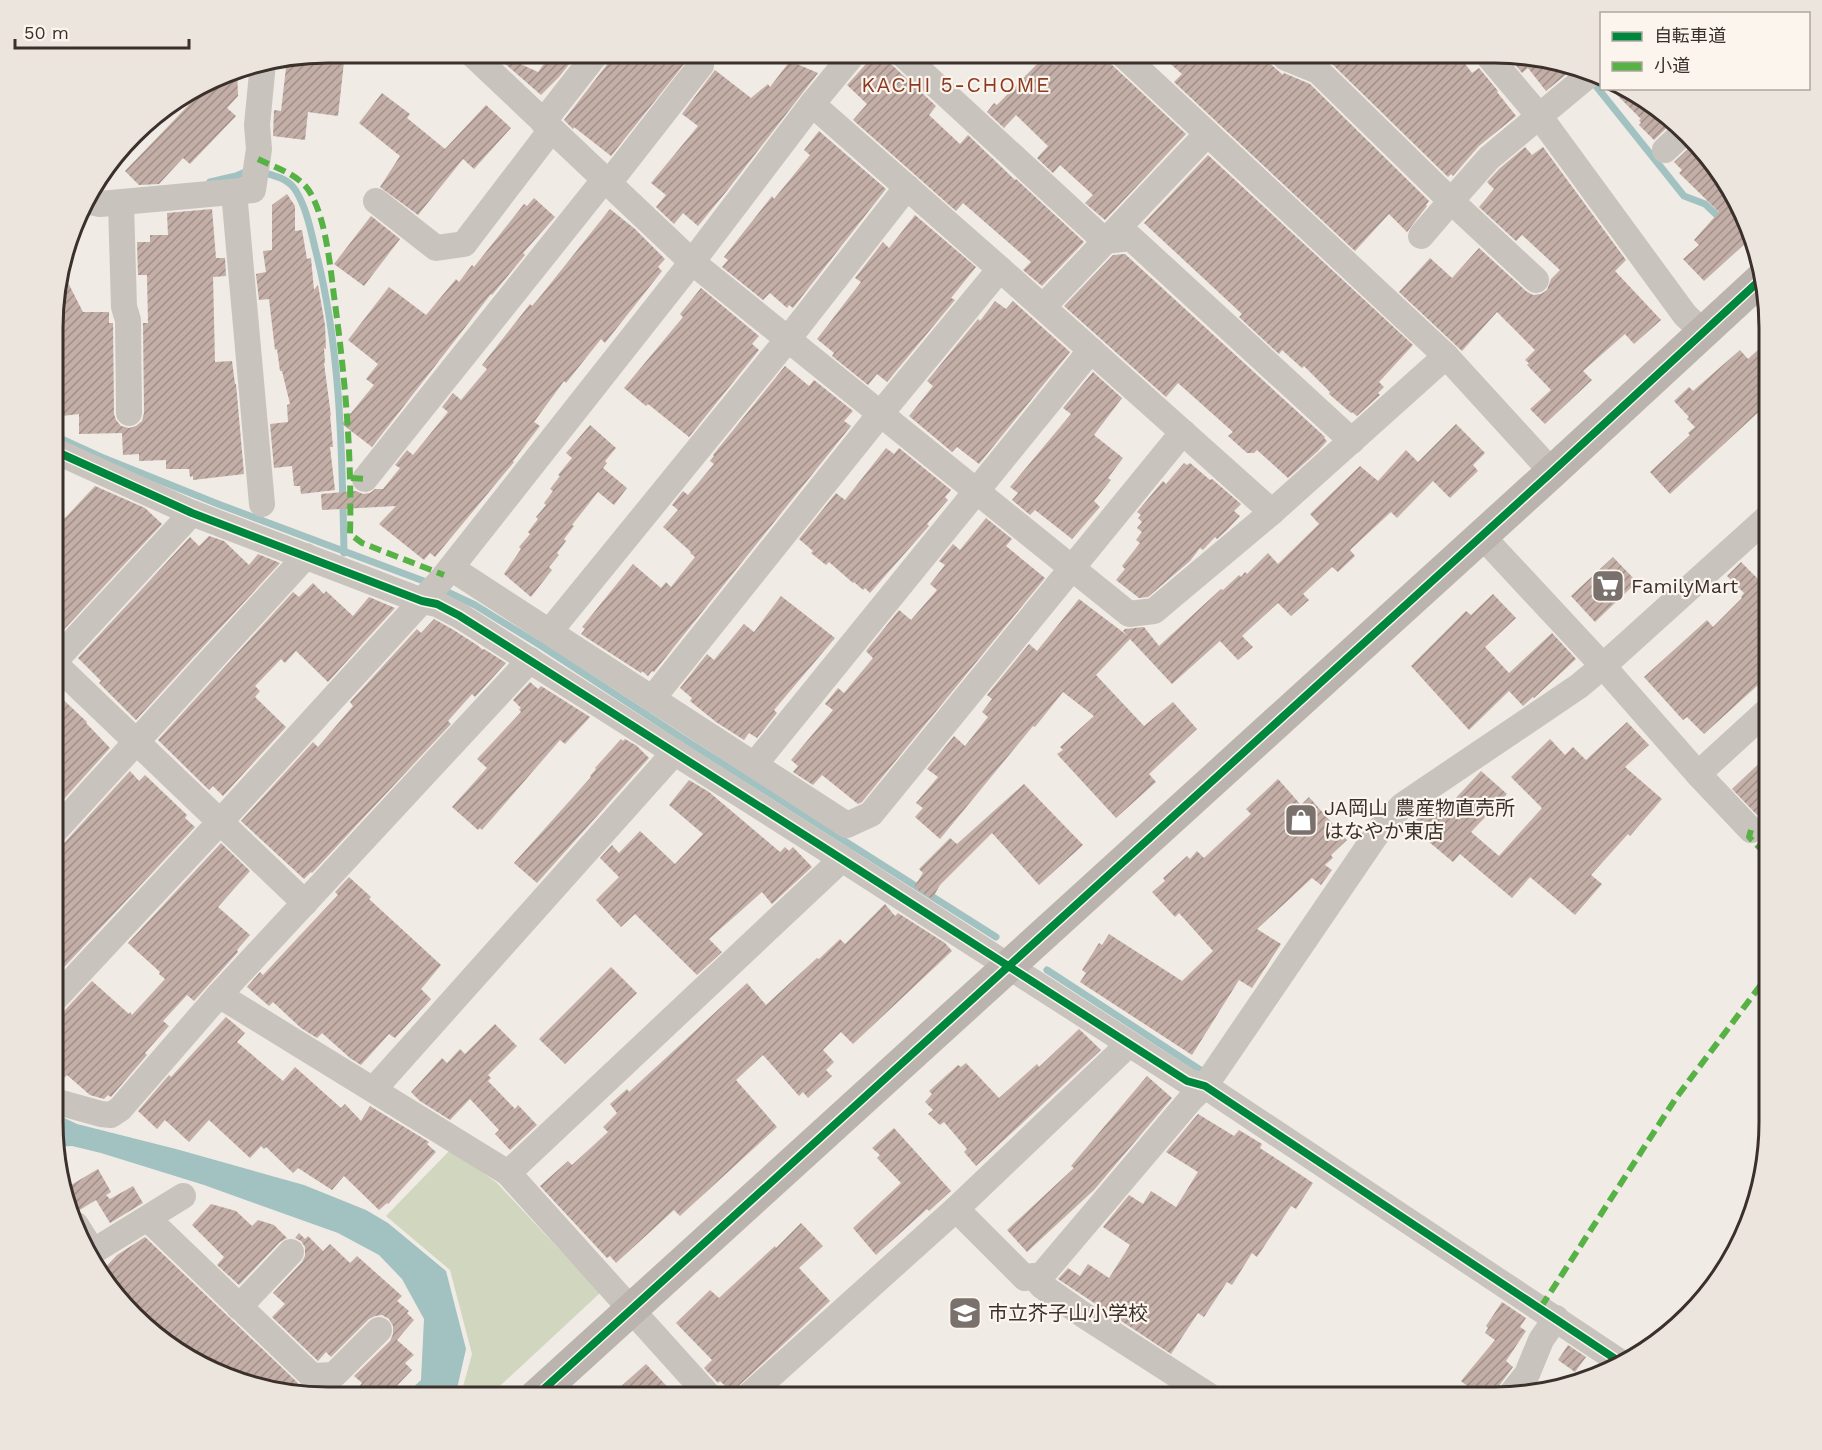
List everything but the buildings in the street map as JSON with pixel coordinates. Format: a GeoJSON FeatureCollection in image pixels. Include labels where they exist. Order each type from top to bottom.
{"type":"FeatureCollection","features":[{"type":"Feature","properties":{"kind":"street"},"geometry":{"type":"LineString","coordinates":[[482,63],[692,262],[1129,614],[1154,611],[1272,512],[1446,356]]}},
{"type":"Feature","properties":{"kind":"street"},"geometry":{"type":"LineString","coordinates":[[376,201],[436,248],[464,244],[590,63]]}},
{"type":"Feature","properties":{"kind":"street"},"geometry":{"type":"LineString","coordinates":[[63,990],[437,584],[692,262],[846,63]]}},
{"type":"Feature","properties":{"kind":"street"},"geometry":{"type":"LineString","coordinates":[[912,63],[1106,241],[1131,238],[1352,441]]}},
{"type":"Feature","properties":{"kind":"street"},"geometry":{"type":"LineString","coordinates":[[1132,63],[1446,356],[1552,472]]}},
{"type":"Feature","properties":{"kind":"street"},"geometry":{"type":"LineString","coordinates":[[1297,63],[1318,72],[1536,280]]}},
{"type":"Feature","properties":{"kind":"street"},"geometry":{"type":"LineString","coordinates":[[1494,63],[1540,117],[1685,315],[1703,332]]}},
{"type":"Feature","properties":{"kind":"street"},"geometry":{"type":"LineString","coordinates":[[365,479],[701,65]]}},
{"type":"Feature","properties":{"kind":"street"},"geometry":{"type":"LineString","coordinates":[[94,203],[122,203],[253,190],[260,149],[257,125],[262,71]]}},
{"type":"Feature","properties":{"kind":"street"},"geometry":{"type":"LineString","coordinates":[[1421,236],[1489,158],[1584,79]]}},
{"type":"Feature","properties":{"kind":"street"},"geometry":{"type":"LineString","coordinates":[[812,104],[1272,512]]}},
{"type":"Feature","properties":{"kind":"street"},"geometry":{"type":"LineString","coordinates":[[1043,307],[1208,134]]}},
{"type":"Feature","properties":{"kind":"street"},"geometry":{"type":"LineString","coordinates":[[1665,150],[1678,138]]}},
{"type":"Feature","properties":{"kind":"street"},"geometry":{"type":"LineString","coordinates":[[550,631],[788,339],[908,187]]}},
{"type":"Feature","properties":{"kind":"street"},"geometry":{"type":"LineString","coordinates":[[234,192],[262,504]]}},
{"type":"Feature","properties":{"kind":"street"},"geometry":{"type":"LineString","coordinates":[[122,203],[124,307],[128,320],[129,413]]}},
{"type":"Feature","properties":{"kind":"street"},"geometry":{"type":"LineString","coordinates":[[652,699],[881,413],[1000,269]]}},
{"type":"Feature","properties":{"kind":"street"},"geometry":{"type":"LineString","coordinates":[[546,1387],[1755,284]]}},
{"type":"Feature","properties":{"kind":"street"},"geometry":{"type":"LineString","coordinates":[[755,764],[1091,350]]}},
{"type":"Feature","properties":{"kind":"street"},"geometry":{"type":"LineString","coordinates":[[63,455],[192,513],[306,556],[437,584],[550,631],[847,825],[871,814],[1183,432]]}},
{"type":"Feature","properties":{"kind":"street"},"geometry":{"type":"LineString","coordinates":[[63,652],[192,513]]}},
{"type":"Feature","properties":{"kind":"street"},"geometry":{"type":"LineString","coordinates":[[956,1209],[1025,1278],[1042,1275],[1209,1079],[1383,825],[1403,805],[1579,686],[1759,525]]}},
{"type":"Feature","properties":{"kind":"street"},"geometry":{"type":"LineString","coordinates":[[1481,535],[1751,830]]}},
{"type":"Feature","properties":{"kind":"street"},"geometry":{"type":"LineString","coordinates":[[63,822],[306,556]]}},
{"type":"Feature","properties":{"kind":"street"},"geometry":{"type":"LineString","coordinates":[[437,584],[437,604],[460,616],[675,752],[1187,1081],[1209,1079],[1615,1358]]}},
{"type":"Feature","properties":{"kind":"street"},"geometry":{"type":"LineString","coordinates":[[63,1103],[111,1115],[120,1109],[219,995],[530,660]]}},
{"type":"Feature","properties":{"kind":"street"},"geometry":{"type":"LineString","coordinates":[[63,671],[305,903]]}},
{"type":"Feature","properties":{"kind":"street"},"geometry":{"type":"LineString","coordinates":[[1698,774],[1759,718]]}},
{"type":"Feature","properties":{"kind":"street"},"geometry":{"type":"LineString","coordinates":[[374,1089],[675,752]]}},
{"type":"Feature","properties":{"kind":"street"},"geometry":{"type":"LineString","coordinates":[[508,1173],[842,859]]}},
{"type":"Feature","properties":{"kind":"street"},"geometry":{"type":"LineString","coordinates":[[219,995],[508,1173],[701,1387]]}},
{"type":"Feature","properties":{"kind":"street"},"geometry":{"type":"LineString","coordinates":[[758,1387],[956,1209],[1129,1044]]}},
{"type":"Feature","properties":{"kind":"street"},"geometry":{"type":"LineString","coordinates":[[96,1250],[183,1196]]}},
{"type":"Feature","properties":{"kind":"street"},"geometry":{"type":"LineString","coordinates":[[148,1219],[312,1376],[334,1375],[379,1330]]}},
{"type":"Feature","properties":{"kind":"street"},"geometry":{"type":"LineString","coordinates":[[239,1307],[291,1252]]}},
{"type":"Feature","properties":{"kind":"street"},"geometry":{"type":"LineString","coordinates":[[1033,1276],[1042,1286],[1085,1316],[1195,1387]]}},
{"type":"Feature","properties":{"kind":"street"},"geometry":{"type":"LineString","coordinates":[[1518,1386],[1527,1374],[1541,1340],[1556,1318]]}},
{"type":"Feature","properties":{"kind":"green space"},"geometry":{"type":"Polygon","coordinates":[[[451,1149],[497,1183],[600,1293],[499,1387],[463,1387],[472,1354],[450,1270],[386,1216],[451,1149]]]}},
{"type":"Feature","properties":{"kind":"water"},"geometry":{"type":"Polygon","coordinates":[[[63,1117],[77,1124],[304,1185],[366,1210],[388,1223],[446,1271],[466,1349],[457,1387],[414,1387],[421,1380],[424,1319],[402,1279],[379,1255],[338,1233],[204,1185],[72,1146],[64,1146],[63,1117]]]}},
{"type":"Feature","properties":{"kind":"waterway"},"geometry":{"type":"LineString","coordinates":[[1596,86],[1684,196],[1705,204],[1723,221]]}},
{"type":"Feature","properties":{"kind":"waterway"},"geometry":{"type":"LineString","coordinates":[[210,182],[250,170]]}},
{"type":"Feature","properties":{"kind":"waterway"},"geometry":{"type":"LineString","coordinates":[[261,172],[285,180],[300,198],[308,221],[324,289],[331,326],[339,401],[344,553]]}},
{"type":"Feature","properties":{"kind":"waterway"},"geometry":{"type":"LineString","coordinates":[[63,440],[218,504],[429,583]]}},
{"type":"Feature","properties":{"kind":"waterway"},"geometry":{"type":"LineString","coordinates":[[439,588],[475,605],[540,645],[996,937]]}},
{"type":"Feature","properties":{"kind":"waterway"},"geometry":{"type":"LineString","coordinates":[[1047,970],[1208,1075]]}},
{"type":"Feature","properties":{"kind":"marked path"},"geometry":{"type":"LineString","coordinates":[[258,159],[288,173],[307,187],[324,230],[344,385],[349,445],[350,534],[362,543],[444,575]]}},
{"type":"Feature","properties":{"kind":"marked path"},"geometry":{"type":"LineString","coordinates":[[351,478],[365,479]]}},
{"type":"Feature","properties":{"kind":"marked path"},"geometry":{"type":"LineString","coordinates":[[1751,830],[1749,837],[1759,847]]}},
{"type":"Feature","properties":{"kind":"marked path"},"geometry":{"type":"LineString","coordinates":[[1541,1307],[1676,1098],[1759,987]]}},
{"type":"Feature","properties":{"kind":"cycle path"},"geometry":{"type":"LineString","coordinates":[[546,1387],[1755,284]]}},
{"type":"Feature","properties":{"kind":"cycle path"},"geometry":{"type":"LineString","coordinates":[[63,455],[192,513],[422,601],[437,604],[460,616],[1187,1081],[1205,1086],[1614,1358]]}},
{"type":"Feature","properties":{"kind":"place","name":"FamilyMart"},"geometry":{"type":"Point","coordinates":[1608,586]}},
{"type":"Feature","properties":{"kind":"place","name":"JA岡山 農産物直売所 はなやか東店"},"geometry":{"type":"Point","coordinates":[1301,820]}},
{"type":"Feature","properties":{"kind":"place","name":"市立芥子山小学校"},"geometry":{"type":"Point","coordinates":[965,1313]}},
{"type":"Feature","properties":{"kind":"district","name":"KACHI 5-CHOME"},"geometry":{"type":"Point","coordinates":[956,84]}}]}
